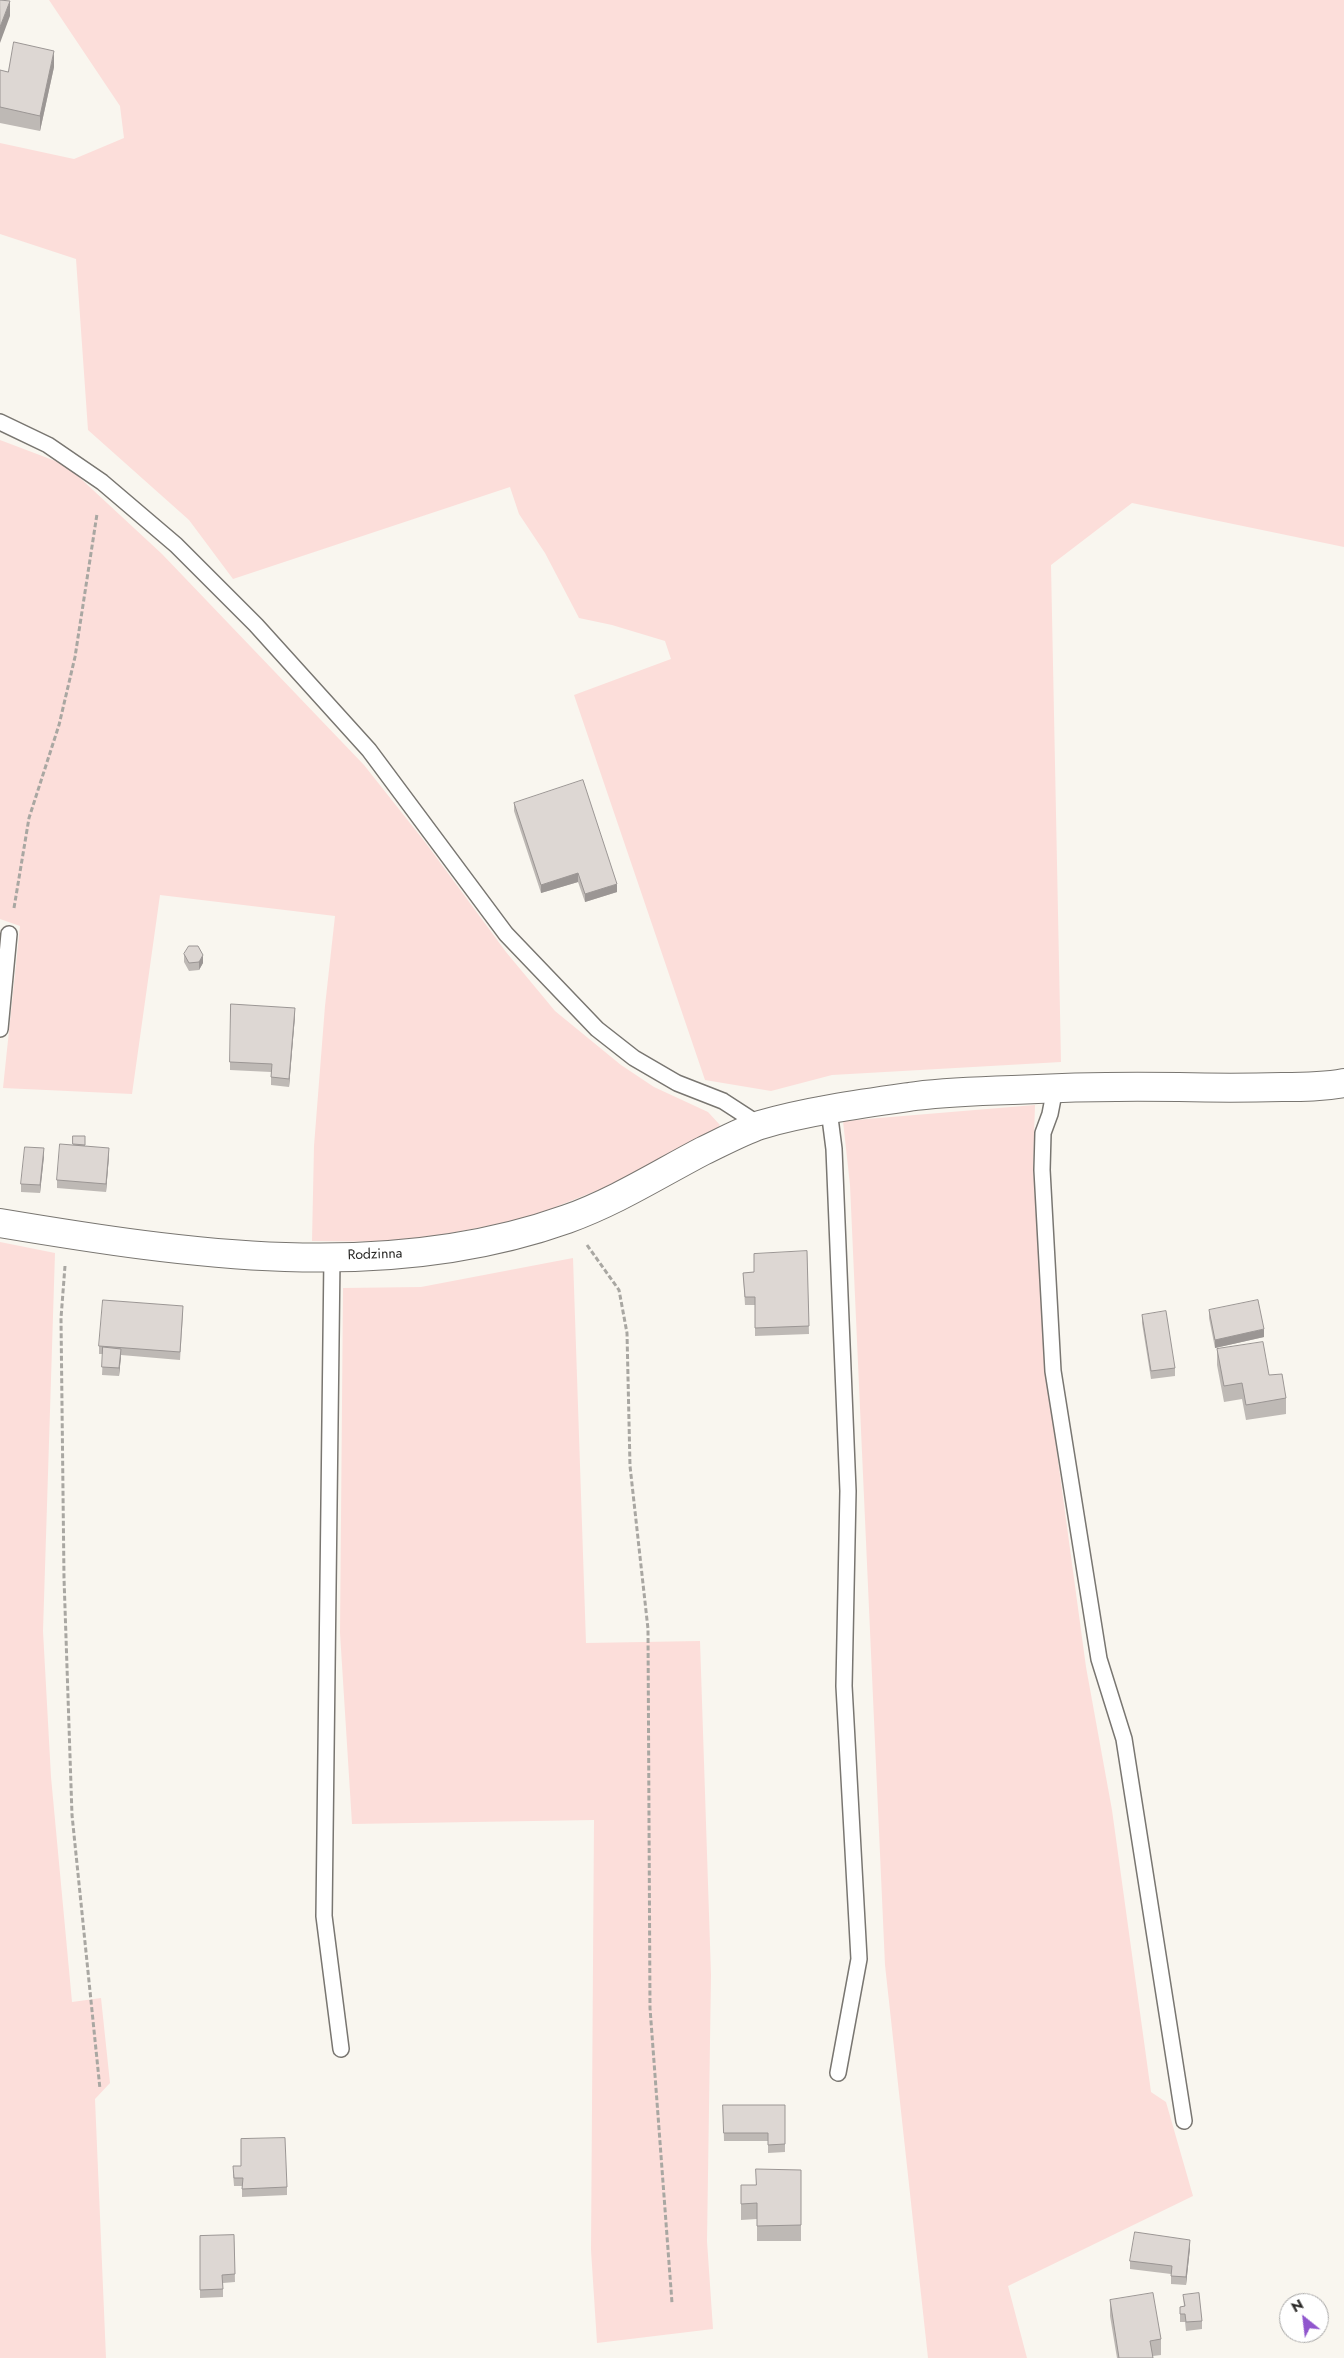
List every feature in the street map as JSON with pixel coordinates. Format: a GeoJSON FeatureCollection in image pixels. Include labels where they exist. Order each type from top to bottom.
{"type":"FeatureCollection","features":[{"type":"Feature","properties":{"kind":"street","name":"Rodzinna"},"geometry":{"type":"LineString","coordinates":[[0,1223],[106,1241],[249,1256],[332,1257],[425,1253],[511,1237],[567,1219],[594,1208],[730,1138],[760,1125],[829,1110],[920,1096],[1107,1085],[1239,1088],[1317,1087],[1344,1083]]}},
{"type":"Feature","properties":{"kind":"lane"},"geometry":{"type":"LineString","coordinates":[[0,422],[48,445],[102,482],[176,545],[256,625],[362,742],[506,934],[598,1029],[634,1058],[677,1082],[723,1102],[760,1125]]}},
{"type":"Feature","properties":{"kind":"lane"},"geometry":{"type":"LineString","coordinates":[[0,1029],[9,934]]}},
{"type":"Feature","properties":{"kind":"lane"},"geometry":{"type":"LineString","coordinates":[[1055,1088],[1050,1114],[1043,1133],[1042,1170],[1053,1372],[1098,1659],[1124,1739],[1184,2120]]}},
{"type":"Feature","properties":{"kind":"lane"},"geometry":{"type":"LineString","coordinates":[[829,1110],[834,1149],[848,1491],[844,1686],[859,1958],[838,2073]]}},
{"type":"Feature","properties":{"kind":"lane"},"geometry":{"type":"LineString","coordinates":[[332,1257],[324,1916],[341,2049]]}},
{"type":"Feature","properties":{"kind":"path"},"geometry":{"type":"LineString","coordinates":[[9,934],[29,818],[59,725],[76,657],[102,482]]}},
{"type":"Feature","properties":{"kind":"path"},"geometry":{"type":"LineString","coordinates":[[567,1219],[619,1290],[627,1333],[630,1466],[648,1629],[650,2008],[672,2303]]}},
{"type":"Feature","properties":{"kind":"path"},"geometry":{"type":"LineString","coordinates":[[70,1235],[65,1267],[61,1318],[64,1578],[71,1806],[100,2089]]}},
{"type":"Feature","properties":{"kind":"shaded area"},"geometry":{"type":"Polygon","coordinates":[[[49,0],[1344,0],[1344,547],[1132,503],[1051,565],[1061,1062],[832,1075],[771,1091],[705,1080],[574,695],[671,659],[665,641],[612,625],[579,618],[545,553],[519,514],[510,487],[233,579],[189,520],[88,430],[76,259],[0,234],[0,143],[74,159],[124,138],[120,106],[49,0]]]}},
{"type":"Feature","properties":{"kind":"shaded area"},"geometry":{"type":"Polygon","coordinates":[[[0,440],[66,465],[162,554],[364,765],[425,842],[506,952],[555,1011],[621,1065],[654,1087],[708,1112],[720,1125],[714,1134],[601,1189],[525,1219],[403,1242],[312,1241],[314,1146],[325,1006],[335,916],[160,895],[132,1094],[3,1088],[20,926],[0,919],[0,440]]]}},
{"type":"Feature","properties":{"kind":"shaded area"},"geometry":{"type":"Polygon","coordinates":[[[1035,1105],[1033,1167],[1046,1372],[1086,1667],[1112,1810],[1151,2092],[1166,2102],[1193,2196],[1008,2286],[1027,2358],[928,2358],[885,1965],[850,1185],[843,1121],[1035,1105]]]}},
{"type":"Feature","properties":{"kind":"shaded area"},"geometry":{"type":"Polygon","coordinates":[[[0,1242],[55,1253],[43,1631],[51,1777],[72,2002],[101,1998],[110,2083],[95,2099],[106,2358],[0,2358],[0,1242]]]}},
{"type":"Feature","properties":{"kind":"shaded area"},"geometry":{"type":"Polygon","coordinates":[[[573,1258],[586,1643],[700,1641],[711,1975],[707,2241],[713,2329],[597,2343],[591,2250],[594,1820],[352,1824],[340,1633],[343,1288],[421,1287],[573,1258]]]}},
{"type":"Feature","properties":{"kind":"building"},"geometry":{"type":"Polygon","coordinates":[[[0,0],[10,1],[0,27],[0,0]]]}},
{"type":"Feature","properties":{"kind":"building"},"geometry":{"type":"Polygon","coordinates":[[[14,42],[54,51],[40,116],[0,107],[0,70],[8,72],[14,42]]]}},
{"type":"Feature","properties":{"kind":"building"},"geometry":{"type":"Polygon","coordinates":[[[583,780],[617,884],[585,894],[578,873],[541,885],[514,803],[583,780]]]}},
{"type":"Feature","properties":{"kind":"building"},"geometry":{"type":"Polygon","coordinates":[[[189,946],[198,946],[203,955],[199,962],[189,963],[184,954],[189,946]]]}},
{"type":"Feature","properties":{"kind":"building"},"geometry":{"type":"Polygon","coordinates":[[[231,1004],[295,1008],[289,1079],[271,1077],[272,1064],[230,1062],[231,1004]]]}},
{"type":"Feature","properties":{"kind":"building"},"geometry":{"type":"Polygon","coordinates":[[[73,1136],[85,1136],[85,1145],[73,1144],[73,1136]]]}},
{"type":"Feature","properties":{"kind":"building"},"geometry":{"type":"Polygon","coordinates":[[[60,1144],[109,1148],[106,1184],[57,1180],[60,1144]]]}},
{"type":"Feature","properties":{"kind":"building"},"geometry":{"type":"Polygon","coordinates":[[[25,1147],[44,1148],[40,1185],[21,1184],[25,1147]]]}},
{"type":"Feature","properties":{"kind":"building"},"geometry":{"type":"Polygon","coordinates":[[[807,1251],[809,1326],[755,1328],[755,1297],[745,1297],[743,1273],[754,1272],[754,1254],[807,1251]]]}},
{"type":"Feature","properties":{"kind":"building"},"geometry":{"type":"Polygon","coordinates":[[[103,1300],[183,1306],[180,1352],[99,1346],[103,1300]]]}},
{"type":"Feature","properties":{"kind":"building"},"geometry":{"type":"Polygon","coordinates":[[[1258,1300],[1264,1329],[1215,1340],[1209,1310],[1258,1300]]]}},
{"type":"Feature","properties":{"kind":"building"},"geometry":{"type":"Polygon","coordinates":[[[1166,1311],[1175,1368],[1151,1371],[1142,1315],[1166,1311]]]}},
{"type":"Feature","properties":{"kind":"building"},"geometry":{"type":"Polygon","coordinates":[[[1263,1342],[1269,1375],[1282,1374],[1286,1398],[1246,1405],[1242,1383],[1224,1386],[1217,1349],[1263,1342]]]}},
{"type":"Feature","properties":{"kind":"building"},"geometry":{"type":"Polygon","coordinates":[[[103,1347],[121,1349],[119,1368],[102,1367],[103,1347]]]}},
{"type":"Feature","properties":{"kind":"building"},"geometry":{"type":"Polygon","coordinates":[[[723,2105],[785,2105],[785,2144],[768,2145],[768,2133],[724,2133],[723,2105]]]}},
{"type":"Feature","properties":{"kind":"building"},"geometry":{"type":"Polygon","coordinates":[[[285,2138],[287,2187],[242,2189],[243,2178],[234,2178],[233,2166],[241,2166],[241,2139],[285,2138]]]}},
{"type":"Feature","properties":{"kind":"building"},"geometry":{"type":"Polygon","coordinates":[[[756,2169],[801,2170],[801,2225],[757,2226],[757,2203],[741,2204],[741,2185],[756,2185],[756,2169]]]}},
{"type":"Feature","properties":{"kind":"building"},"geometry":{"type":"Polygon","coordinates":[[[1135,2232],[1190,2240],[1186,2277],[1171,2276],[1172,2266],[1130,2261],[1135,2232]]]}},
{"type":"Feature","properties":{"kind":"building"},"geometry":{"type":"Polygon","coordinates":[[[234,2235],[235,2274],[222,2275],[223,2289],[200,2290],[200,2236],[234,2235]]]}},
{"type":"Feature","properties":{"kind":"building"},"geometry":{"type":"Polygon","coordinates":[[[1153,2293],[1161,2339],[1150,2341],[1153,2358],[1119,2358],[1110,2300],[1153,2293]]]}},
{"type":"Feature","properties":{"kind":"building"},"geometry":{"type":"Polygon","coordinates":[[[1199,2293],[1202,2321],[1186,2322],[1185,2314],[1180,2314],[1180,2307],[1185,2306],[1183,2295],[1199,2293]]]}}]}
